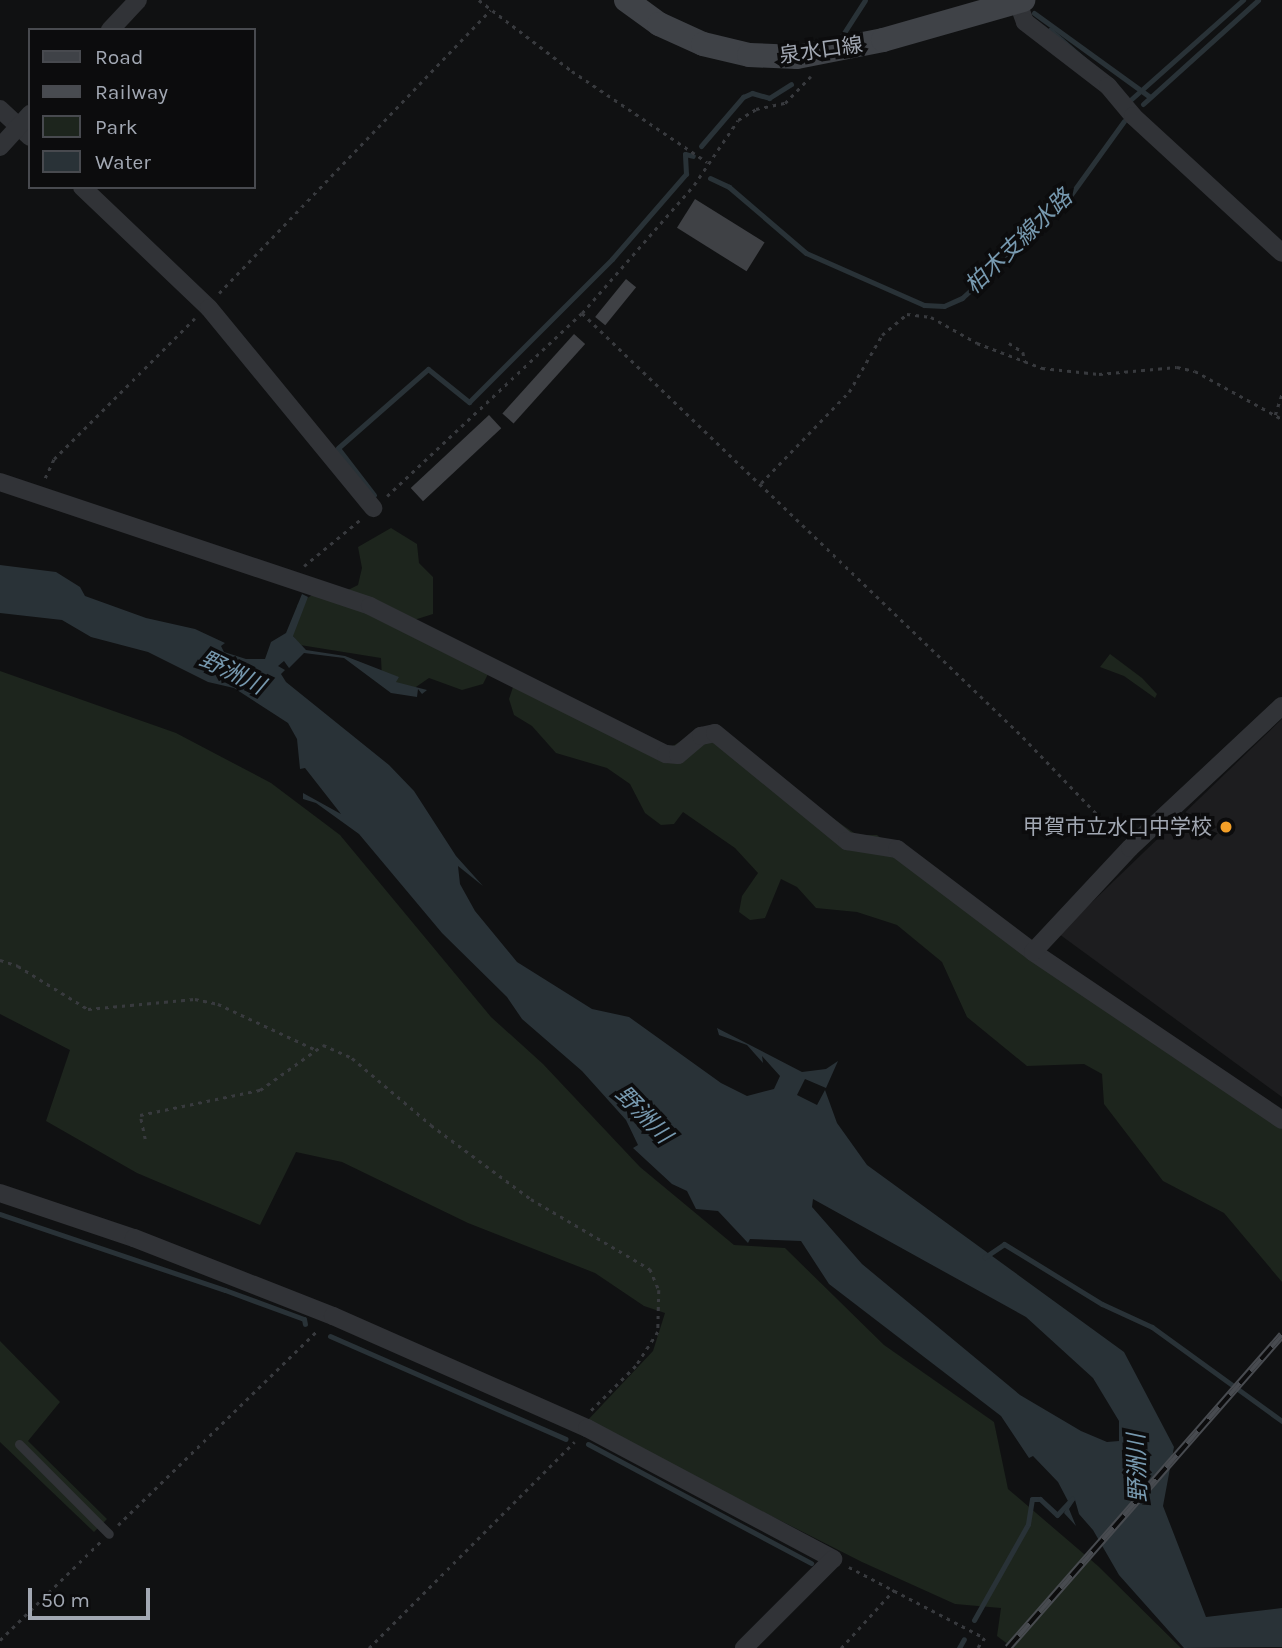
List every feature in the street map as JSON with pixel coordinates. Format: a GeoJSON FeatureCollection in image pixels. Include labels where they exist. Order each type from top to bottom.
{"type":"FeatureCollection","features":[{"type":"Feature","properties":{"kind":"main road","name":"泉水口線"},"geometry":{"type":"LineString","coordinates":[[626,0],[659,24],[703,44],[749,55],[797,57],[883,40],[1019,1]]}},
{"type":"Feature","properties":{"kind":"street"},"geometry":{"type":"LineString","coordinates":[[112,28],[138,0]]}},
{"type":"Feature","properties":{"kind":"street"},"geometry":{"type":"LineString","coordinates":[[1019,1],[1025,22],[1108,86],[1133,116],[1282,253]]}},
{"type":"Feature","properties":{"kind":"street"},"geometry":{"type":"LineString","coordinates":[[0,109],[26,126],[0,147]]}},
{"type":"Feature","properties":{"kind":"street"},"geometry":{"type":"LineString","coordinates":[[84,189],[207,306],[328,448],[373,508]]}},
{"type":"Feature","properties":{"kind":"street"},"geometry":{"type":"LineString","coordinates":[[0,482],[370,606],[666,754],[678,755],[701,736],[715,733],[847,841],[897,849],[1033,952],[1282,1120]]}},
{"type":"Feature","properties":{"kind":"street"},"geometry":{"type":"LineString","coordinates":[[1033,952],[1130,848],[1282,706]]}},
{"type":"Feature","properties":{"kind":"street"},"geometry":{"type":"LineString","coordinates":[[0,1193],[134,1238],[333,1316],[582,1426],[833,1559],[744,1648]]}},
{"type":"Feature","properties":{"kind":"lane"},"geometry":{"type":"LineString","coordinates":[[19,1444],[109,1534]]}},
{"type":"Feature","properties":{"kind":"path"},"geometry":{"type":"LineString","coordinates":[[479,0],[707,162]]}},
{"type":"Feature","properties":{"kind":"path"},"geometry":{"type":"LineString","coordinates":[[37,495],[54,459],[207,306],[490,10]]}},
{"type":"Feature","properties":{"kind":"path"},"geometry":{"type":"LineString","coordinates":[[288,580],[373,508],[582,313],[694,185],[707,162],[747,113],[785,103],[800,91]]}},
{"type":"Feature","properties":{"kind":"path"},"geometry":{"type":"LineString","coordinates":[[582,313],[761,483],[1130,848]]}},
{"type":"Feature","properties":{"kind":"path"},"geometry":{"type":"LineString","coordinates":[[761,483],[849,392],[882,335],[907,314],[932,317],[1025,362],[1071,373],[1177,367],[1195,371],[1282,419]]}},
{"type":"Feature","properties":{"kind":"path"},"geometry":{"type":"LineString","coordinates":[[1009,344],[1023,352],[1025,362]]}},
{"type":"Feature","properties":{"kind":"path"},"geometry":{"type":"LineString","coordinates":[[1275,415],[1282,394]]}},
{"type":"Feature","properties":{"kind":"path"},"geometry":{"type":"LineString","coordinates":[[0,960],[18,966],[88,1009],[195,999],[218,1004],[314,1049]]}},
{"type":"Feature","properties":{"kind":"path"},"geometry":{"type":"LineString","coordinates":[[145,1139],[140,1115],[260,1090],[323,1045],[352,1058],[431,1125],[531,1199],[650,1269],[659,1290],[658,1332],[636,1366],[369,1648]]}},
{"type":"Feature","properties":{"kind":"path"},"geometry":{"type":"LineString","coordinates":[[0,1640],[333,1316]]}},
{"type":"Feature","properties":{"kind":"path"},"geometry":{"type":"LineString","coordinates":[[833,1559],[985,1638],[978,1648]]}},
{"type":"Feature","properties":{"kind":"path"},"geometry":{"type":"LineString","coordinates":[[841,1648],[894,1590]]}},
{"type":"Feature","properties":{"kind":"shaded area","name":"甲賀市立水口中学校"},"geometry":{"type":"Polygon","coordinates":[[[1282,719],[1282,1097],[1059,934],[1282,719]]]}},
{"type":"Feature","properties":{"kind":"green space"},"geometry":{"type":"Polygon","coordinates":[[[391,528],[417,544],[419,563],[433,577],[433,614],[414,620],[491,668],[483,684],[462,690],[429,678],[413,689],[382,679],[381,658],[300,645],[290,632],[299,616],[297,605],[318,591],[336,596],[358,585],[362,568],[358,547],[391,528]]]}},
{"type":"Feature","properties":{"kind":"green space"},"geometry":{"type":"Polygon","coordinates":[[[1110,654],[1142,678],[1157,694],[1155,698],[1124,676],[1100,667],[1110,654]]]}},
{"type":"Feature","properties":{"kind":"green space"},"geometry":{"type":"Polygon","coordinates":[[[0,671],[176,733],[271,783],[340,835],[491,1017],[543,1064],[640,1167],[734,1245],[785,1248],[884,1345],[994,1422],[1008,1489],[1098,1566],[1181,1648],[1013,1648],[997,1636],[1001,1608],[955,1604],[862,1562],[586,1422],[653,1351],[665,1313],[644,1306],[595,1273],[468,1223],[342,1162],[296,1152],[260,1225],[137,1173],[46,1121],[70,1050],[0,1014],[0,671]]]}},
{"type":"Feature","properties":{"kind":"green space"},"geometry":{"type":"Polygon","coordinates":[[[514,684],[664,751],[707,726],[819,818],[828,815],[857,835],[877,835],[928,876],[1282,1111],[1282,1282],[1224,1213],[1163,1181],[1104,1104],[1102,1074],[1084,1064],[1027,1066],[967,1017],[942,962],[897,925],[857,912],[816,908],[797,887],[781,879],[765,918],[750,920],[739,912],[742,896],[758,873],[735,848],[683,812],[674,824],[661,825],[645,813],[630,784],[607,768],[556,753],[532,726],[514,715],[509,699],[514,684]]]}},
{"type":"Feature","properties":{"kind":"green space"},"geometry":{"type":"Polygon","coordinates":[[[0,1341],[60,1402],[28,1441],[107,1519],[94,1532],[0,1442],[0,1341]]]}},
{"type":"Feature","properties":{"kind":"water","name":"野洲川"},"geometry":{"type":"Polygon","coordinates":[[[0,565],[56,572],[80,587],[85,596],[146,618],[195,629],[225,643],[221,646],[224,652],[246,659],[265,659],[271,642],[286,633],[302,594],[308,597],[293,636],[306,650],[345,656],[399,677],[396,682],[427,690],[422,694],[418,689],[417,697],[391,693],[344,658],[304,653],[289,668],[284,661],[278,666],[285,670],[281,674],[286,682],[389,765],[414,791],[456,856],[483,886],[458,866],[460,884],[475,911],[517,962],[592,1009],[629,1017],[721,1083],[747,1096],[774,1089],[780,1076],[762,1056],[763,1063],[747,1045],[719,1035],[717,1028],[802,1072],[826,1069],[838,1061],[826,1088],[805,1079],[797,1095],[817,1105],[825,1090],[837,1123],[867,1165],[1124,1352],[1174,1447],[1163,1506],[1206,1617],[1282,1608],[1282,1647],[1184,1648],[1119,1575],[1093,1530],[1079,1514],[1075,1500],[1069,1509],[1076,1526],[1064,1513],[1069,1503],[1058,1482],[1033,1456],[1029,1458],[1001,1416],[829,1284],[801,1241],[750,1239],[748,1243],[718,1211],[696,1209],[687,1191],[672,1184],[633,1148],[638,1145],[626,1120],[582,1071],[522,1019],[507,997],[442,933],[359,834],[316,803],[303,799],[303,793],[341,814],[305,768],[300,769],[297,739],[288,723],[234,688],[208,682],[148,652],[91,637],[62,620],[0,613],[0,565]],[[813,1199],[812,1207],[862,1264],[1020,1395],[1081,1431],[1107,1442],[1119,1441],[1119,1421],[1093,1378],[1026,1317],[813,1199]]]}},
{"type":"Feature","properties":{"kind":"building"},"geometry":{"type":"Polygon","coordinates":[[[695,199],[765,242],[747,271],[677,228],[695,199]]]}},
{"type":"Feature","properties":{"kind":"building"},"geometry":{"type":"Polygon","coordinates":[[[626,279],[636,287],[605,325],[595,317],[626,279]]]}},
{"type":"Feature","properties":{"kind":"building"},"geometry":{"type":"Polygon","coordinates":[[[574,334],[585,344],[514,424],[502,414],[574,334]]]}},
{"type":"Feature","properties":{"kind":"building"},"geometry":{"type":"Polygon","coordinates":[[[489,415],[501,428],[423,501],[411,488],[489,415]]]}},
{"type":"Feature","properties":{"kind":"waterway"},"geometry":{"type":"LineString","coordinates":[[840,39],[865,0]]}},
{"type":"Feature","properties":{"kind":"waterway"},"geometry":{"type":"LineString","coordinates":[[1128,102],[1243,0]]}},
{"type":"Feature","properties":{"kind":"waterway","name":"柏木支線水路"},"geometry":{"type":"LineString","coordinates":[[1143,104],[1258,0]]}},
{"type":"Feature","properties":{"kind":"waterway"},"geometry":{"type":"LineString","coordinates":[[1034,13],[1150,97]]}},
{"type":"Feature","properties":{"kind":"waterway"},"geometry":{"type":"LineString","coordinates":[[1050,30],[1087,62]]}},
{"type":"Feature","properties":{"kind":"waterway"},"geometry":{"type":"LineString","coordinates":[[701,146],[743,97],[752,93],[769,98],[791,84]]}},
{"type":"Feature","properties":{"kind":"waterway","name":"柏木支線水路"},"geometry":{"type":"LineString","coordinates":[[710,178],[729,187],[806,253],[924,305],[944,306],[962,298],[1062,207],[1124,121]]}},
{"type":"Feature","properties":{"kind":"waterway"},"geometry":{"type":"LineString","coordinates":[[374,495],[338,448],[428,369],[469,402],[612,259],[686,174],[685,154],[693,156]]}},
{"type":"Feature","properties":{"kind":"waterway"},"geometry":{"type":"LineString","coordinates":[[0,1214],[225,1290],[304,1319],[305,1324]]}},
{"type":"Feature","properties":{"kind":"waterway"},"geometry":{"type":"LineString","coordinates":[[985,1257],[1004,1244],[1102,1304],[1152,1327],[1282,1421]]}},
{"type":"Feature","properties":{"kind":"waterway"},"geometry":{"type":"LineString","coordinates":[[330,1336],[566,1439]]}},
{"type":"Feature","properties":{"kind":"waterway"},"geometry":{"type":"LineString","coordinates":[[588,1444],[811,1563]]}},
{"type":"Feature","properties":{"kind":"waterway"},"geometry":{"type":"LineString","coordinates":[[974,1620],[1028,1524],[1032,1499],[1040,1499],[1057,1515],[1072,1499]]}},
{"type":"Feature","properties":{"kind":"waterway"},"geometry":{"type":"LineString","coordinates":[[959,1648],[964,1639]]}},
{"type":"Feature","properties":{"kind":"railway"},"geometry":{"type":"LineString","coordinates":[[1008,1648],[1282,1335]]}},
{"type":"Feature","properties":{"kind":"place","name":"甲賀市立水口中学校"},"geometry":{"type":"Point","coordinates":[1226,827]}}]}
